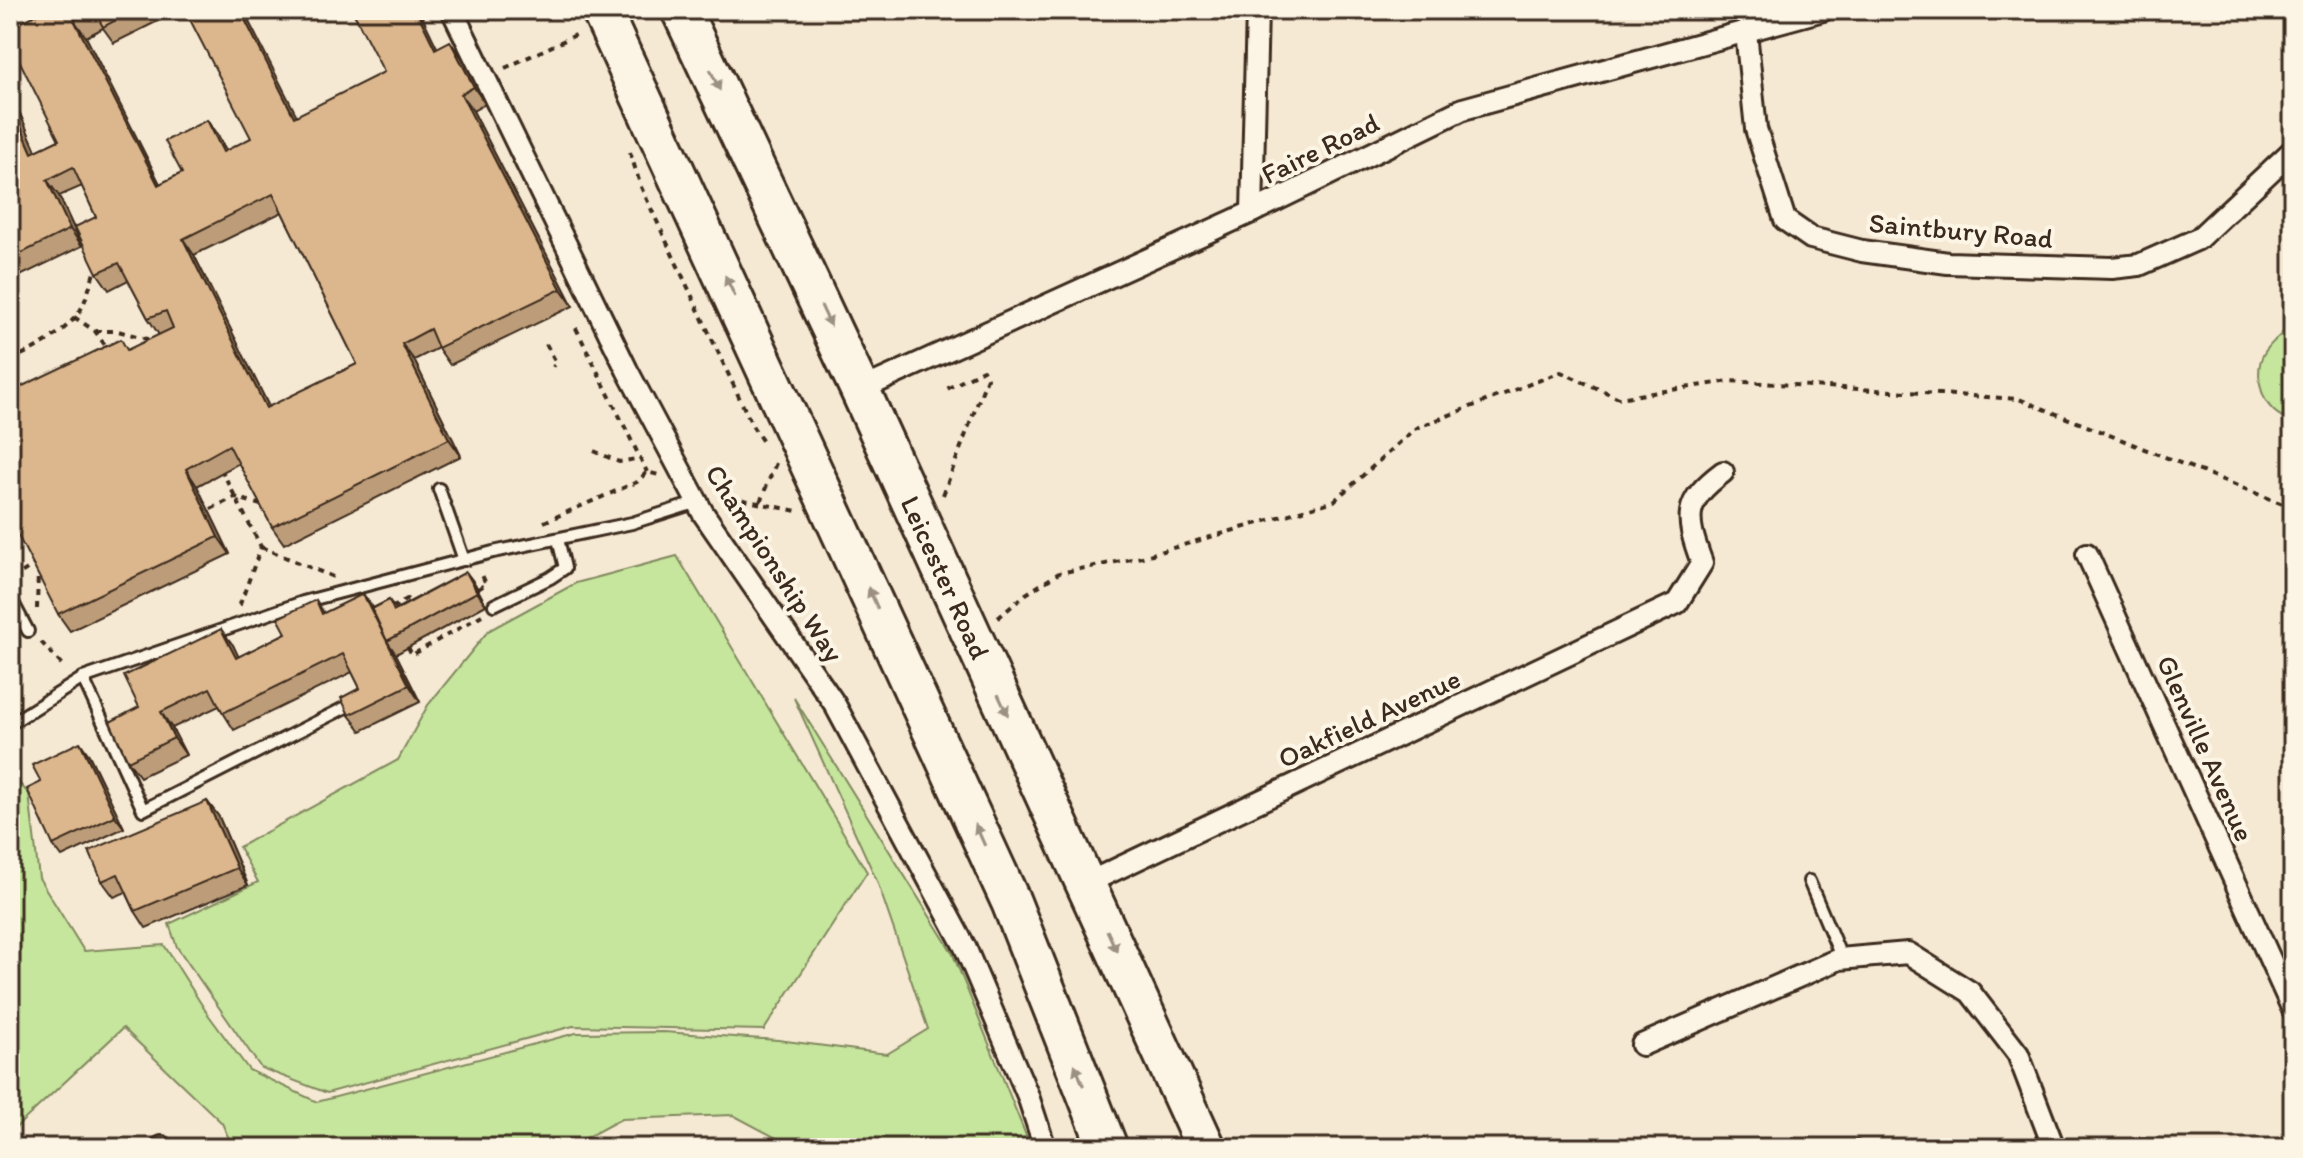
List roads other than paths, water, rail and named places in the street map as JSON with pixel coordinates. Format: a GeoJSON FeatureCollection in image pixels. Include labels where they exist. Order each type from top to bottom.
{"type":"FeatureCollection","features":[{"type":"Feature","properties":{"kind":"highway","name":"Leicester Road"},"geometry":{"type":"LineString","coordinates":[[681,10],[860,390],[1206,1148]]}},
{"type":"Feature","properties":{"kind":"highway"},"geometry":{"type":"LineString","coordinates":[[591,21],[1011,902],[1108,1148]]}},
{"type":"Feature","properties":{"kind":"street","name":"Championship Way"},"geometry":{"type":"LineString","coordinates":[[452,10],[620,356],[692,492],[842,717],[965,947],[1028,1096],[1045,1148]]}},
{"type":"Feature","properties":{"kind":"street"},"geometry":{"type":"LineString","coordinates":[[1252,212],[1257,10]]}},
{"type":"Feature","properties":{"kind":"street","name":"Faire Road"},"geometry":{"type":"LineString","coordinates":[[860,390],[1252,212],[1463,109],[1746,32],[1797,14],[1823,10]]}},
{"type":"Feature","properties":{"kind":"street","name":"Saintbury Road"},"geometry":{"type":"LineString","coordinates":[[1746,32],[1756,129],[1785,220],[1811,238],[1862,251],[1948,263],[2112,268],[2139,265],[2198,239],[2293,150]]}},
{"type":"Feature","properties":{"kind":"street","name":"Oakfield Avenue"},"geometry":{"type":"LineString","coordinates":[[1085,884],[1677,603],[1702,563],[1690,520],[1694,499],[1700,489],[1723,472]]}},
{"type":"Feature","properties":{"kind":"street","name":"Glenville Avenue"},"geometry":{"type":"LineString","coordinates":[[2087,554],[2293,1010]]}},
{"type":"Feature","properties":{"kind":"street"},"geometry":{"type":"LineString","coordinates":[[1642,1045],[1842,959],[1908,953],[1970,992],[2018,1054],[2054,1148]]}},
{"type":"Feature","properties":{"kind":"lane"},"geometry":{"type":"LineString","coordinates":[[439,489],[464,560]]}},
{"type":"Feature","properties":{"kind":"lane"},"geometry":{"type":"LineString","coordinates":[[10,724],[83,678],[232,626],[303,602],[464,560],[632,523],[692,492]]}},
{"type":"Feature","properties":{"kind":"lane"},"geometry":{"type":"LineString","coordinates":[[494,605],[565,568],[558,539]]}},
{"type":"Feature","properties":{"kind":"lane"},"geometry":{"type":"LineString","coordinates":[[10,597],[32,634]]}},
{"type":"Feature","properties":{"kind":"lane"},"geometry":{"type":"LineString","coordinates":[[83,678],[143,810],[356,702]]}},
{"type":"Feature","properties":{"kind":"lane"},"geometry":{"type":"LineString","coordinates":[[1809,881],[1842,959]]}}]}
